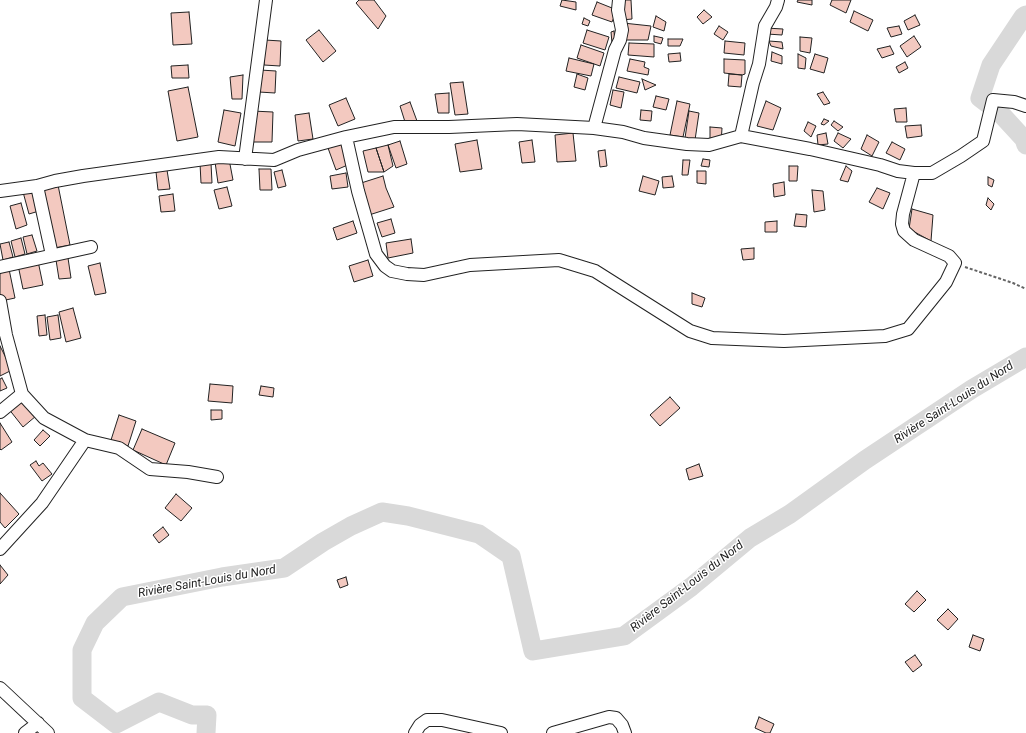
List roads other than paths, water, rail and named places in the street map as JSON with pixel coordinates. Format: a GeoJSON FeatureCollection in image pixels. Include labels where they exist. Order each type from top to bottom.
{"type":"FeatureCollection","features":[{"type":"Feature","properties":{"kind":"street"},"geometry":{"type":"LineString","coordinates":[[246,159],[266,0]]}},
{"type":"Feature","properties":{"kind":"street"},"geometry":{"type":"LineString","coordinates":[[594,128],[614,50],[620,40],[622,30],[618,10],[618,0]]}},
{"type":"Feature","properties":{"kind":"street"},"geometry":{"type":"LineString","coordinates":[[741,136],[753,83],[759,64],[765,26],[776,7],[778,0]]}},
{"type":"Feature","properties":{"kind":"street"},"geometry":{"type":"LineString","coordinates":[[0,191],[219,157],[274,160],[298,150],[346,137],[394,127],[449,128],[517,124],[594,128],[623,132],[644,138],[687,144],[709,145],[741,136],[810,149],[880,165],[898,171],[932,173],[961,156],[983,140],[993,100],[1014,102],[1026,106]]}},
{"type":"Feature","properties":{"kind":"street"},"geometry":{"type":"LineString","coordinates":[[346,137],[358,191],[376,254],[385,266],[392,271],[424,275],[470,265],[559,260],[595,271],[690,331],[712,338],[784,340],[823,339],[885,336],[908,329],[946,282],[955,263],[949,256],[914,240],[904,231],[902,224],[903,214],[914,173]]}},
{"type":"Feature","properties":{"kind":"street"},"geometry":{"type":"LineString","coordinates":[[37,186],[52,255]]}},
{"type":"Feature","properties":{"kind":"street"},"geometry":{"type":"LineString","coordinates":[[0,267],[91,247]]}},
{"type":"Feature","properties":{"kind":"street"},"geometry":{"type":"LineString","coordinates":[[0,301],[3,336],[22,394],[44,418],[85,440],[118,448],[150,469],[188,472],[217,477]]}},
{"type":"Feature","properties":{"kind":"street"},"geometry":{"type":"LineString","coordinates":[[0,412],[22,394]]}},
{"type":"Feature","properties":{"kind":"street"},"geometry":{"type":"LineString","coordinates":[[0,549],[42,503],[85,440]]}},
{"type":"Feature","properties":{"kind":"street"},"geometry":{"type":"LineString","coordinates":[[0,688],[48,733]]}},
{"type":"Feature","properties":{"kind":"street"},"geometry":{"type":"LineString","coordinates":[[553,733],[610,717],[616,718],[622,725],[625,733]]}},
{"type":"Feature","properties":{"kind":"street"},"geometry":{"type":"LineString","coordinates":[[415,733],[420,725],[427,720],[442,720],[502,733]]}},
{"type":"Feature","properties":{"kind":"street"},"geometry":{"type":"LineString","coordinates":[[25,733],[38,723]]}},
{"type":"Feature","properties":{"kind":"waterway","name":"Rivière Saint-Louis du Nord"},"geometry":{"type":"LineString","coordinates":[[1026,15],[1023,17],[991,65],[980,98],[1001,114],[1024,139],[1026,145]]}},
{"type":"Feature","properties":{"kind":"waterway","name":"Rivière Saint-Louis du Nord"},"geometry":{"type":"LineString","coordinates":[[206,733],[207,715],[192,715],[159,702],[116,724],[82,698],[82,650],[95,623],[122,597],[222,577],[284,568],[323,542],[351,526],[382,512],[408,516],[479,534],[511,556],[533,651],[624,636],[691,587],[750,538],[790,514],[865,460],[972,389],[1026,357]]}}]}
